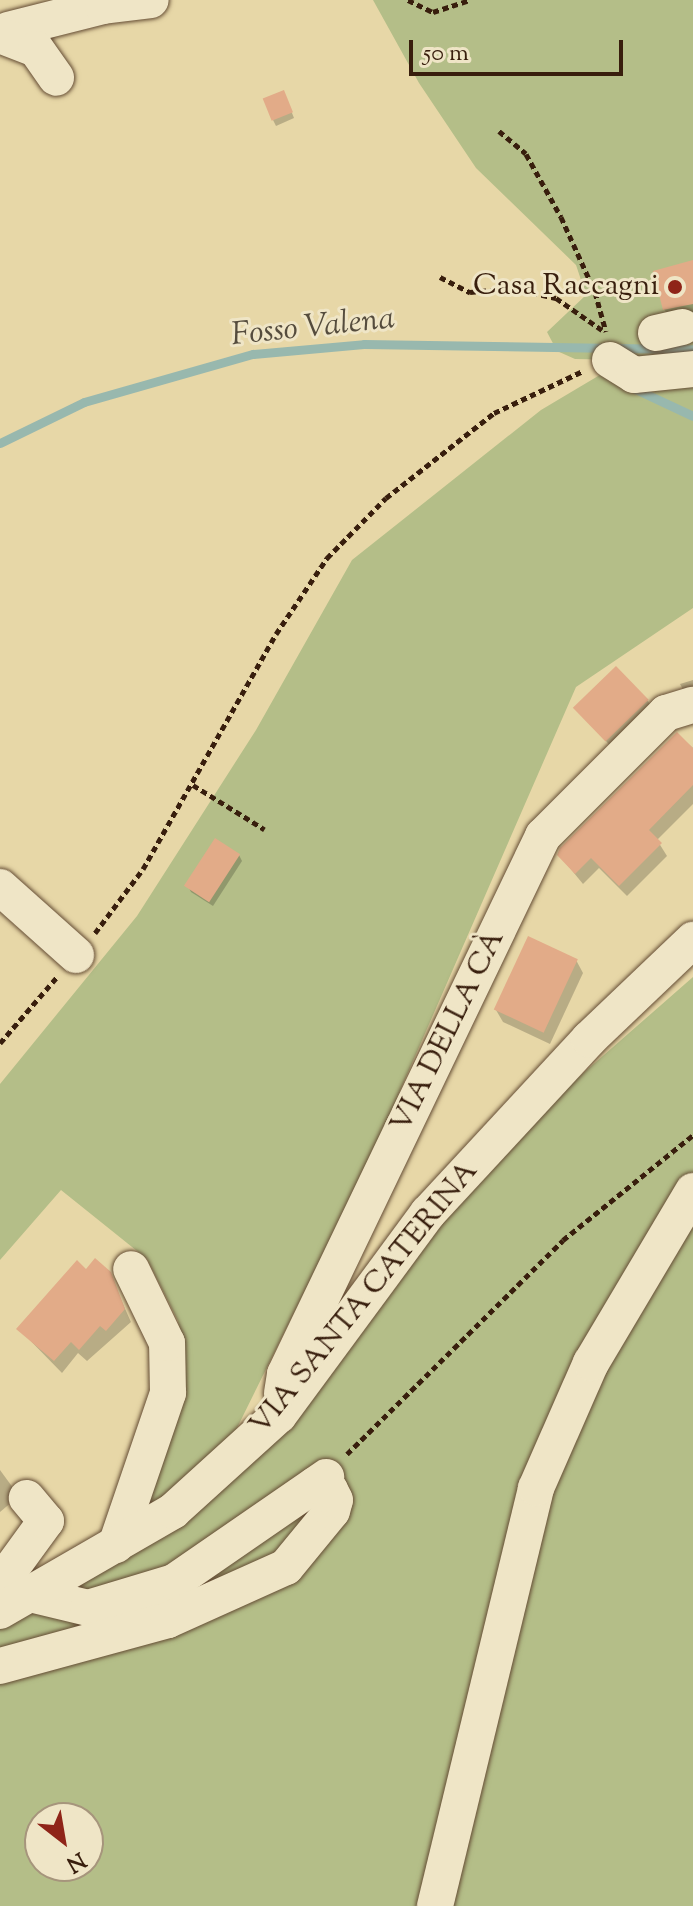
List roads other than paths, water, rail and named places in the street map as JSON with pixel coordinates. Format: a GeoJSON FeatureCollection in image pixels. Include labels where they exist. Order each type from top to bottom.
{"type":"FeatureCollection","features":[{"type":"Feature","properties":{"kind":"street"},"geometry":{"type":"LineString","coordinates":[[5,33],[89,8],[151,0]]}},
{"type":"Feature","properties":{"kind":"street"},"geometry":{"type":"LineString","coordinates":[[5,33],[36,49],[56,78]]}},
{"type":"Feature","properties":{"kind":"street"},"geometry":{"type":"LineString","coordinates":[[601,364],[634,375],[693,369]]}},
{"type":"Feature","properties":{"kind":"street","name":"VIA DELLA CÀ"},"geometry":{"type":"LineString","coordinates":[[279,1415],[285,1374],[543,836],[666,713],[693,705]]}},
{"type":"Feature","properties":{"kind":"street"},"geometry":{"type":"LineString","coordinates":[[0,887],[76,955]]}},
{"type":"Feature","properties":{"kind":"street","name":"VIA SANTA CATERINA"},"geometry":{"type":"LineString","coordinates":[[10,1596],[116,1545],[173,1511],[279,1415],[428,1213],[589,1039],[693,940]]}},
{"type":"Feature","properties":{"kind":"street"},"geometry":{"type":"LineString","coordinates":[[435,1906],[536,1488],[591,1363],[693,1191]]}},
{"type":"Feature","properties":{"kind":"street"},"geometry":{"type":"LineString","coordinates":[[116,1545],[168,1393],[167,1343],[131,1269]]}},
{"type":"Feature","properties":{"kind":"street"},"geometry":{"type":"LineString","coordinates":[[0,1666],[168,1620],[286,1567],[332,1511],[335,1500],[320,1481],[174,1582],[88,1608],[10,1596],[46,1521],[27,1498]]}},
{"type":"Feature","properties":{"kind":"waterway","name":"Fosso Valena"},"geometry":{"type":"LineString","coordinates":[[0,443],[84,402],[253,354],[364,344],[693,349]]}},
{"type":"Feature","properties":{"kind":"waterway","name":"Fosso Valena"},"geometry":{"type":"LineString","coordinates":[[631,387],[693,416]]}},
{"type":"Feature","properties":{"kind":"place","name":"Casa Raccagni"},"geometry":{"type":"Point","coordinates":[675,287]}}]}
